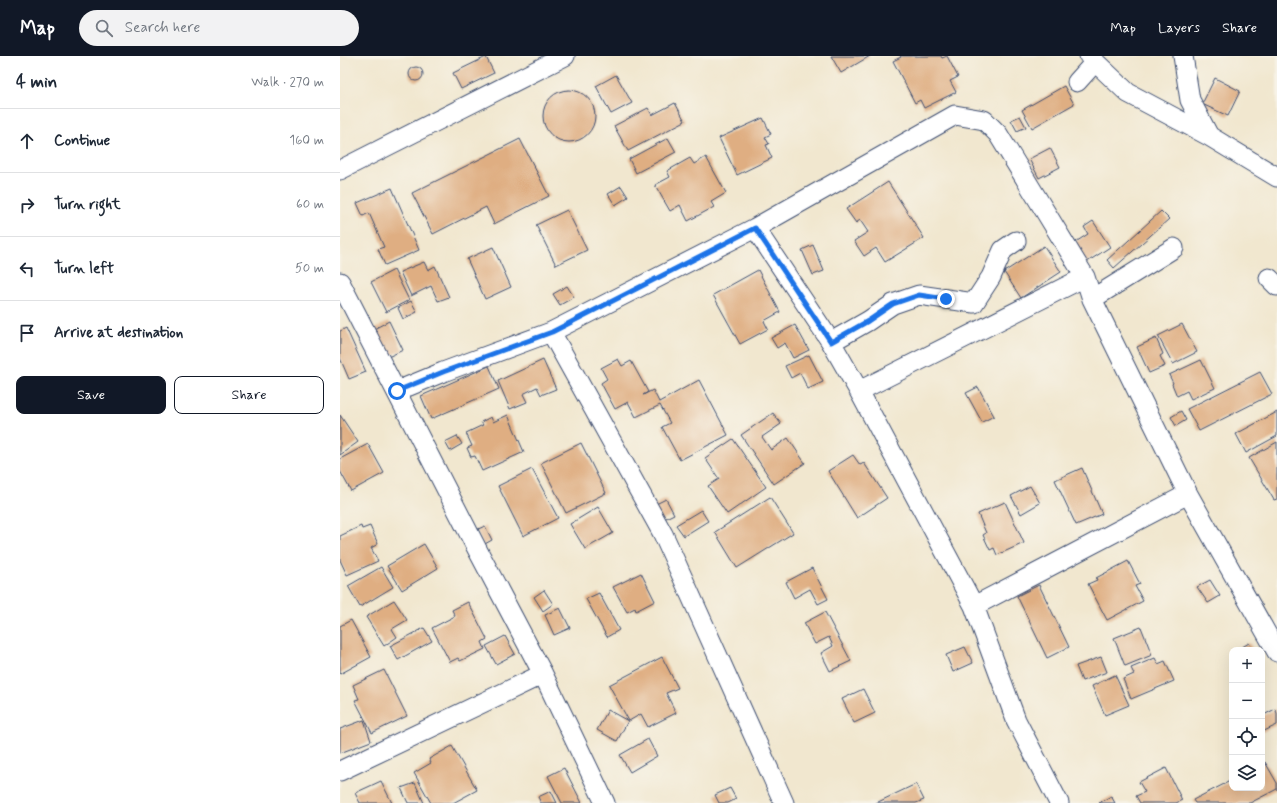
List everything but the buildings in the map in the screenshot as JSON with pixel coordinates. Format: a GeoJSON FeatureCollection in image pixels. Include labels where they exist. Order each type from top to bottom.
{"type":"FeatureCollection","features":[{"type":"Feature","properties":{"kind":"street"},"geometry":{"type":"LineString","coordinates":[[340,170],[565,56]]}},
{"type":"Feature","properties":{"kind":"street"},"geometry":{"type":"LineString","coordinates":[[1183,56],[1190,100],[1209,136]]}},
{"type":"Feature","properties":{"kind":"street"},"geometry":{"type":"LineString","coordinates":[[1077,82],[1092,59],[1128,93],[1209,136],[1277,177]]}},
{"type":"Feature","properties":{"kind":"street"},"geometry":{"type":"LineString","coordinates":[[397,391],[443,372],[552,332],[755,228],[955,115],[984,120],[998,134],[1085,277],[1092,299],[1188,494],[1277,652]]}},
{"type":"Feature","properties":{"kind":"street"},"geometry":{"type":"LineString","coordinates":[[755,228],[831,342],[859,391],[974,606],[1016,720],[1059,803]]}},
{"type":"Feature","properties":{"kind":"street"},"geometry":{"type":"LineString","coordinates":[[831,342],[868,321],[893,304],[919,295],[974,303],[991,277],[1003,250],[1016,241]]}},
{"type":"Feature","properties":{"kind":"street"},"geometry":{"type":"LineString","coordinates":[[1092,299],[1174,248]]}},
{"type":"Feature","properties":{"kind":"street"},"geometry":{"type":"LineString","coordinates":[[859,391],[1085,277]]}},
{"type":"Feature","properties":{"kind":"street"},"geometry":{"type":"LineString","coordinates":[[340,282],[543,674],[605,803]]}},
{"type":"Feature","properties":{"kind":"street"},"geometry":{"type":"LineString","coordinates":[[552,332],[662,534],[784,803]]}},
{"type":"Feature","properties":{"kind":"street"},"geometry":{"type":"LineString","coordinates":[[974,606],[1188,494]]}},
{"type":"Feature","properties":{"kind":"street"},"geometry":{"type":"LineString","coordinates":[[340,771],[543,674]]}},
{"type":"Feature","properties":{"kind":"route"},"geometry":{"type":"LineString","coordinates":[[397,391],[443,372],[552,332],[755,228],[831,342],[868,321],[893,304],[919,295],[946,299]]}}]}
